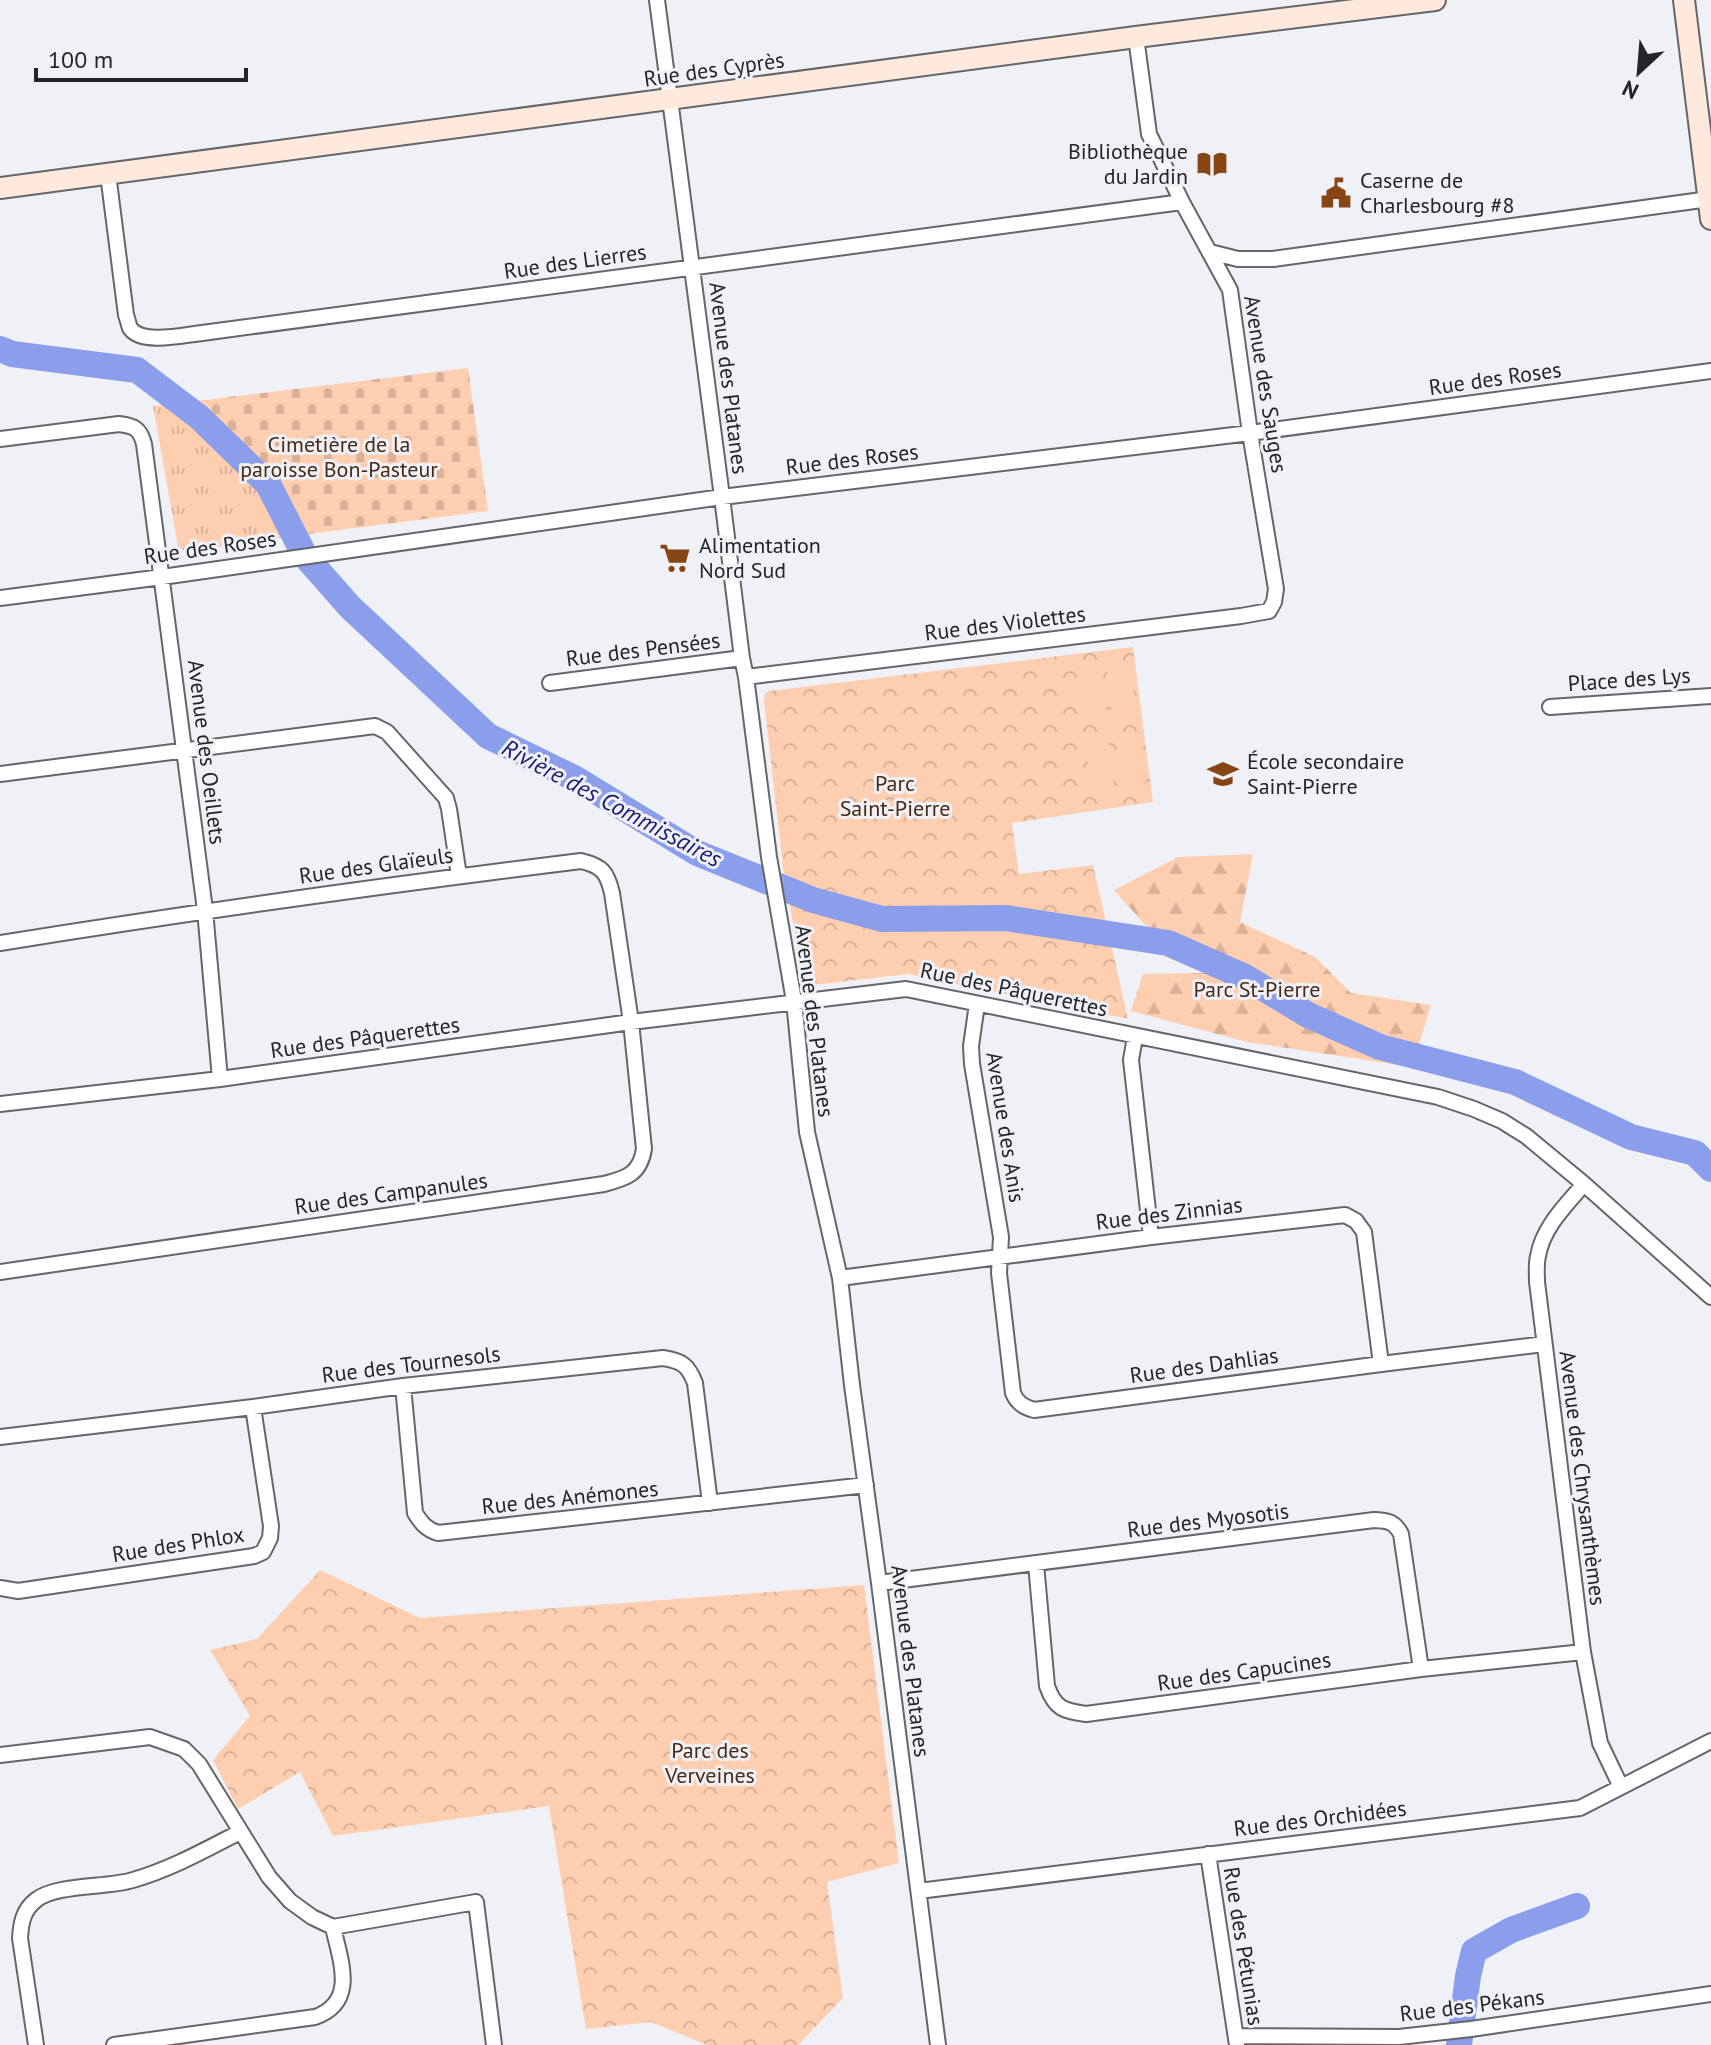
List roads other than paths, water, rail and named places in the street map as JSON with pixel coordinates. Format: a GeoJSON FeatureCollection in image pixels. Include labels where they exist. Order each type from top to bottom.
{"type":"FeatureCollection","features":[{"type":"Feature","properties":{"kind":"street","name":"Avenue des Platanes"},"geometry":{"type":"LineString","coordinates":[[657,0],[769,857],[794,1001],[807,1132],[840,1278],[938,2045]]}},
{"type":"Feature","properties":{"kind":"street","name":"Rue des Cyprès"},"geometry":{"type":"LineString","coordinates":[[0,188],[1435,0]]}},
{"type":"Feature","properties":{"kind":"street"},"geometry":{"type":"LineString","coordinates":[[1210,252],[1238,259],[1273,259],[1710,209],[1684,0]]}},
{"type":"Feature","properties":{"kind":"street","name":"Avenue des Sauges"},"geometry":{"type":"LineString","coordinates":[[1136,37],[1149,134],[1230,290],[1276,589],[1269,611]]}},
{"type":"Feature","properties":{"kind":"street","name":"Rue des Lierres"},"geometry":{"type":"LineString","coordinates":[[108,174],[130,327],[138,336],[151,338],[1182,202]]}},
{"type":"Feature","properties":{"kind":"street","name":"Rue des Roses"},"geometry":{"type":"LineString","coordinates":[[0,598],[722,497],[1250,433],[1711,371]]}},
{"type":"Feature","properties":{"kind":"street","name":"Avenue des Oeillets"},"geometry":{"type":"LineString","coordinates":[[0,439],[119,424],[132,425],[141,431],[205,910],[220,1079]]}},
{"type":"Feature","properties":{"kind":"street","name":"Rue des Violettes"},"geometry":{"type":"LineString","coordinates":[[746,677],[1269,611]]}},
{"type":"Feature","properties":{"kind":"street","name":"Rue des Pensées"},"geometry":{"type":"LineString","coordinates":[[550,683],[742,658]]}},
{"type":"Feature","properties":{"kind":"street","name":"Place des Lys"},"geometry":{"type":"LineString","coordinates":[[1550,707],[1711,696]]}},
{"type":"Feature","properties":{"kind":"street"},"geometry":{"type":"LineString","coordinates":[[0,774],[375,726],[387,732],[446,798],[459,876]]}},
{"type":"Feature","properties":{"kind":"street","name":"Rue des Glaïeuls"},"geometry":{"type":"LineString","coordinates":[[0,943],[205,910],[581,861],[592,863],[609,879],[631,1022]]}},
{"type":"Feature","properties":{"kind":"street","name":"Rue des Pâquerettes"},"geometry":{"type":"LineString","coordinates":[[0,1104],[220,1079],[631,1022],[906,989],[1423,1094],[1474,1109],[1526,1136],[1711,1297]]}},
{"type":"Feature","properties":{"kind":"street","name":"Avenue des Anis"},"geometry":{"type":"LineString","coordinates":[[977,1004],[971,1046],[972,1064],[1001,1237],[1001,1257]]}},
{"type":"Feature","properties":{"kind":"street","name":"Rue des Campanules"},"geometry":{"type":"LineString","coordinates":[[0,1272],[622,1180],[642,1163],[644,1149],[631,1022]]}},
{"type":"Feature","properties":{"kind":"street"},"geometry":{"type":"LineString","coordinates":[[1135,1037],[1131,1060],[1151,1237]]}},
{"type":"Feature","properties":{"kind":"street","name":"Avenue des Chrysanthèmes"},"geometry":{"type":"LineString","coordinates":[[1584,1184],[1554,1218],[1542,1242],[1537,1257],[1537,1282],[1583,1652],[1600,1743],[1621,1787]]}},
{"type":"Feature","properties":{"kind":"street","name":"Rue des Zinnias"},"geometry":{"type":"LineString","coordinates":[[840,1278],[1345,1215],[1356,1221],[1364,1232],[1381,1364]]}},
{"type":"Feature","properties":{"kind":"street","name":"Rue des Dahlias"},"geometry":{"type":"LineString","coordinates":[[1001,1257],[999,1273],[1013,1393],[1016,1400],[1034,1410],[1544,1344]]}},
{"type":"Feature","properties":{"kind":"street","name":"Rue des Tournesols"},"geometry":{"type":"LineString","coordinates":[[0,1437],[403,1386],[663,1358],[676,1360],[690,1370],[695,1383],[710,1503]]}},
{"type":"Feature","properties":{"kind":"street","name":"Rue des Anémones"},"geometry":{"type":"LineString","coordinates":[[403,1386],[415,1513],[422,1524],[438,1533],[866,1485]]}},
{"type":"Feature","properties":{"kind":"street","name":"Rue des Phlox"},"geometry":{"type":"LineString","coordinates":[[0,1588],[18,1591],[254,1556],[263,1552],[270,1538],[271,1526],[253,1407]]}},
{"type":"Feature","properties":{"kind":"street","name":"Rue des Myosotis"},"geometry":{"type":"LineString","coordinates":[[879,1583],[1374,1520],[1387,1521],[1397,1525],[1401,1534],[1421,1669]]}},
{"type":"Feature","properties":{"kind":"street","name":"Rue des Capucines"},"geometry":{"type":"LineString","coordinates":[[1036,1564],[1047,1686],[1051,1699],[1061,1709],[1073,1712],[1086,1714],[1421,1669],[1583,1652]]}},
{"type":"Feature","properties":{"kind":"street"},"geometry":{"type":"LineString","coordinates":[[0,1755],[150,1737],[184,1749],[199,1764],[269,1877],[290,1901],[333,1927],[476,1902],[494,2045]]}},
{"type":"Feature","properties":{"kind":"street","name":"Rue des Orchidées"},"geometry":{"type":"LineString","coordinates":[[919,1891],[1580,1808],[1711,1741]]}},
{"type":"Feature","properties":{"kind":"street"},"geometry":{"type":"LineString","coordinates":[[36,2045],[20,1938],[21,1921],[28,1907],[51,1892],[128,1882],[164,1871],[240,1832]]}},
{"type":"Feature","properties":{"kind":"street","name":"Rue des Pétunias"},"geometry":{"type":"LineString","coordinates":[[1208,1854],[1236,2041]]}},
{"type":"Feature","properties":{"kind":"street"},"geometry":{"type":"LineString","coordinates":[[114,2045],[326,2013],[335,2006],[341,1994],[344,1977],[333,1927]]}},
{"type":"Feature","properties":{"kind":"street","name":"Rue des Pékans"},"geometry":{"type":"LineString","coordinates":[[1236,2041],[1446,2033],[1711,1994]]}},
{"type":"Feature","properties":{"kind":"waterway","name":"Rivière des Commissaires"},"geometry":{"type":"LineString","coordinates":[[0,349],[12,354],[137,370],[199,417],[268,484],[305,556],[350,607],[488,736],[576,779],[697,853],[813,900],[882,919],[1005,918],[1168,943],[1245,977],[1308,1015],[1380,1047],[1515,1082],[1631,1137],[1695,1153],[1711,1169]]}},
{"type":"Feature","properties":{"kind":"waterway"},"geometry":{"type":"LineString","coordinates":[[1459,2045],[1474,1951],[1511,1930],[1577,1906]]}},
{"type":"Feature","properties":{"kind":"place","name":"Bibliothèque du Jardin"},"geometry":{"type":"Point","coordinates":[1212,164]}},
{"type":"Feature","properties":{"kind":"place","name":"Caserne de Charlesbourg #8"},"geometry":{"type":"Point","coordinates":[1336,193]}},
{"type":"Feature","properties":{"kind":"place","name":"Alimentation Nord Sud"},"geometry":{"type":"Point","coordinates":[675,558]}},
{"type":"Feature","properties":{"kind":"place","name":"École secondaire Saint-Pierre"},"geometry":{"type":"Point","coordinates":[1223,774]}},
{"type":"Feature","properties":{"kind":"park label","name":"Cimetière de la paroisse Bon-Pasteur"},"geometry":{"type":"Point","coordinates":[339,456]}},
{"type":"Feature","properties":{"kind":"park label","name":"Parc Saint-Pierre"},"geometry":{"type":"Point","coordinates":[895,796]}},
{"type":"Feature","properties":{"kind":"park label","name":"Parc St-Pierre"},"geometry":{"type":"Point","coordinates":[1257,989]}},
{"type":"Feature","properties":{"kind":"park label","name":"Parc des Verveines"},"geometry":{"type":"Point","coordinates":[710,1762]}}]}
